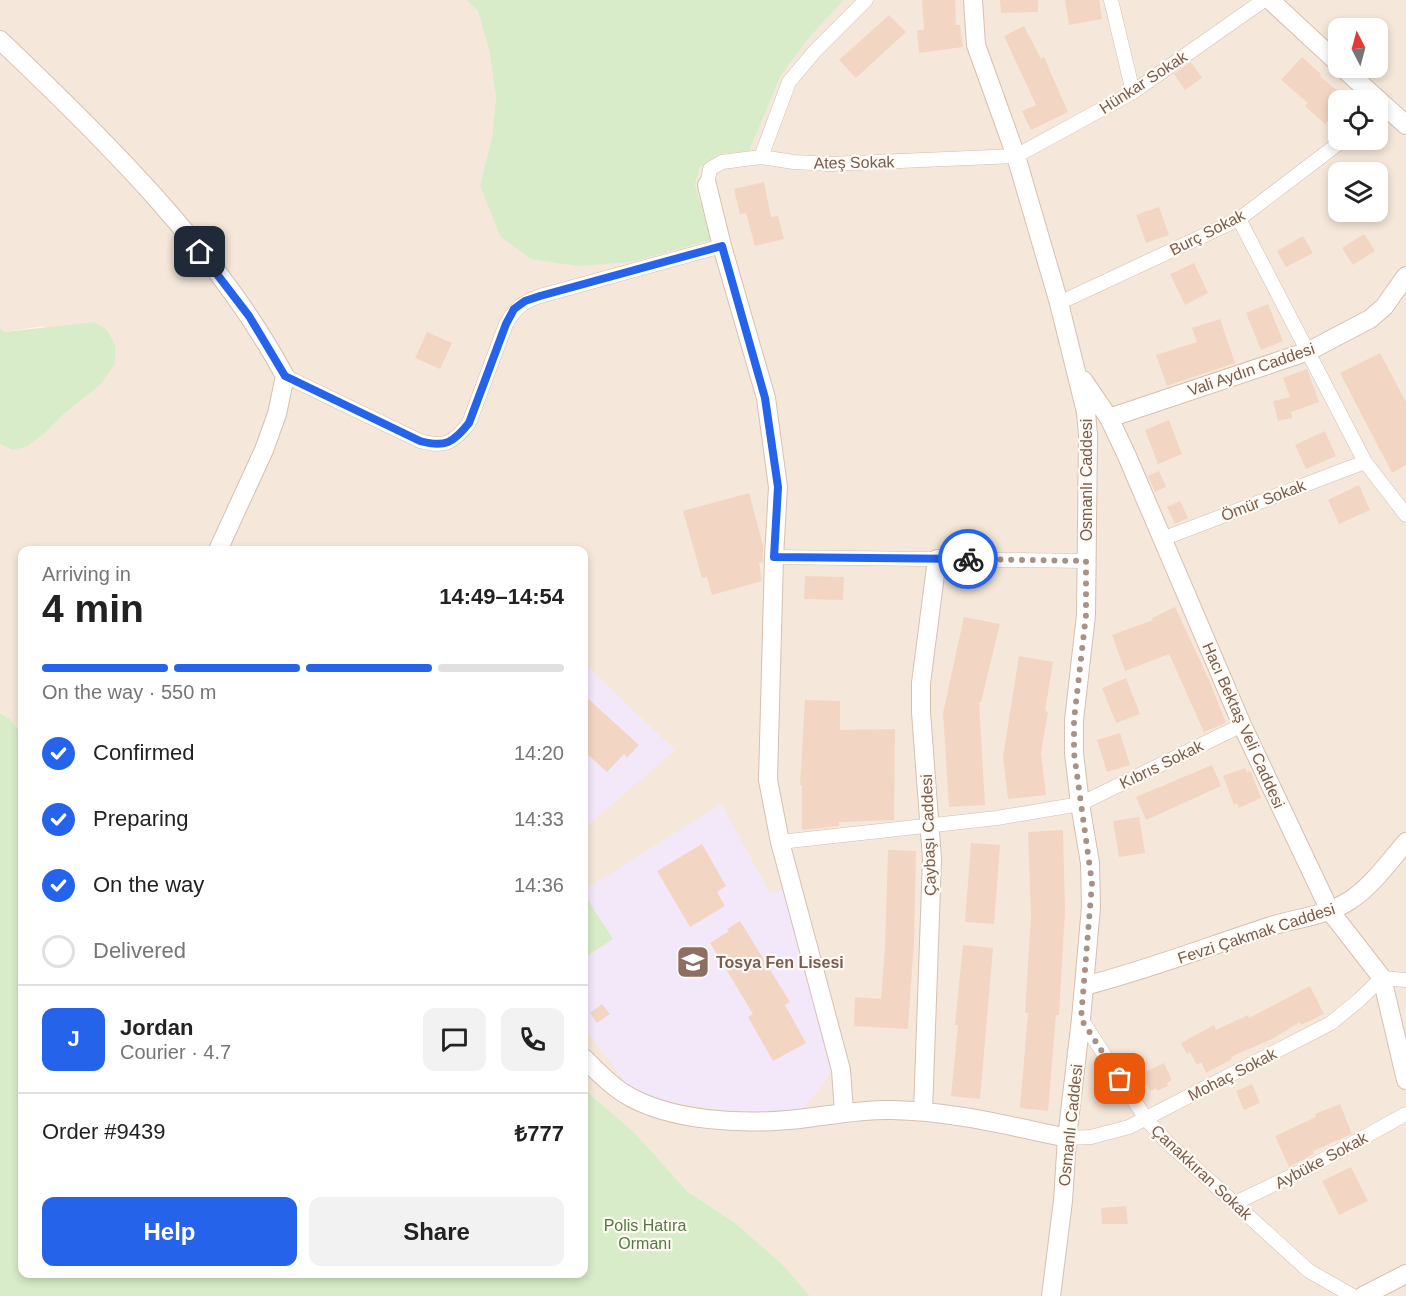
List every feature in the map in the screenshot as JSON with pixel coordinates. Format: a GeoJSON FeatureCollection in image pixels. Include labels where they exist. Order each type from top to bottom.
{"type":"FeatureCollection","features":[{"type":"Feature","properties":{"kind":"street"},"geometry":{"type":"LineString","coordinates":[[761,157],[789,82],[815,51],[866,0]]}},
{"type":"Feature","properties":{"kind":"street","name":"Osmanlı Caddesi"},"geometry":{"type":"LineString","coordinates":[[973,0],[975,45],[1016,156],[1059,303],[1086,412],[1088,435],[1086,615],[1074,720],[1074,753],[1092,883],[1081,1019],[1067,1138],[1063,1202],[1051,1296]]}},
{"type":"Feature","properties":{"kind":"street"},"geometry":{"type":"LineString","coordinates":[[1111,0],[1133,92]]}},
{"type":"Feature","properties":{"kind":"street","name":"Hünkar Sokak"},"geometry":{"type":"LineString","coordinates":[[1016,156],[1133,92],[1264,0]]}},
{"type":"Feature","properties":{"kind":"street"},"geometry":{"type":"LineString","coordinates":[[1270,0],[1328,54]]}},
{"type":"Feature","properties":{"kind":"street"},"geometry":{"type":"LineString","coordinates":[[0,40],[84,121],[188,236],[249,316],[285,376],[420,441],[436,445],[448,443],[469,423],[506,324],[514,309],[525,301],[722,246]]}},
{"type":"Feature","properties":{"kind":"street"},"geometry":{"type":"LineString","coordinates":[[1352,78],[1363,90]]}},
{"type":"Feature","properties":{"kind":"street"},"geometry":{"type":"LineString","coordinates":[[1388,114],[1406,126]]}},
{"type":"Feature","properties":{"kind":"street","name":"Burç Sokak"},"geometry":{"type":"LineString","coordinates":[[1059,303],[1239,219],[1330,150]]}},
{"type":"Feature","properties":{"kind":"street","name":"Ateş Sokak"},"geometry":{"type":"LineString","coordinates":[[707,185],[710,169],[722,162],[761,157],[830,164],[1016,156]]}},
{"type":"Feature","properties":{"kind":"street"},"geometry":{"type":"LineString","coordinates":[[707,185],[765,398],[778,487],[768,780],[780,842],[841,1070],[844,1112]]}},
{"type":"Feature","properties":{"kind":"street"},"geometry":{"type":"LineString","coordinates":[[1239,219],[1365,462],[1406,515]]}},
{"type":"Feature","properties":{"kind":"street","name":"Vali Aydın Caddesi"},"geometry":{"type":"LineString","coordinates":[[1109,418],[1309,351],[1370,319],[1384,307],[1406,276]]}},
{"type":"Feature","properties":{"kind":"street","name":"Hacı Bektaş Veli Caddesi"},"geometry":{"type":"LineString","coordinates":[[1076,368],[1109,418],[1242,725],[1330,911],[1382,978],[1406,1080]]}},
{"type":"Feature","properties":{"kind":"street"},"geometry":{"type":"LineString","coordinates":[[220,546],[264,450],[277,414],[285,376]]}},
{"type":"Feature","properties":{"kind":"street","name":"Ömür Sokak"},"geometry":{"type":"LineString","coordinates":[[1162,539],[1365,462]]}},
{"type":"Feature","properties":{"kind":"street"},"geometry":{"type":"LineString","coordinates":[[774,557],[1086,561]]}},
{"type":"Feature","properties":{"kind":"street","name":"Çaybaşı Caddesi"},"geometry":{"type":"LineString","coordinates":[[923,1112],[931,906],[931,826],[921,712],[921,683],[937,559]]}},
{"type":"Feature","properties":{"kind":"street","name":"Kıbrıs Sokak"},"geometry":{"type":"LineString","coordinates":[[780,842],[997,818],[1080,804],[1242,725]]}},
{"type":"Feature","properties":{"kind":"street","name":"Fevzi Çakmak Caddesi"},"geometry":{"type":"LineString","coordinates":[[1084,986],[1139,971],[1282,922],[1330,911],[1357,894],[1406,842]]}},
{"type":"Feature","properties":{"kind":"street"},"geometry":{"type":"LineString","coordinates":[[1382,978],[1406,980]]}},
{"type":"Feature","properties":{"kind":"street","name":"Mohaç Sokak"},"geometry":{"type":"LineString","coordinates":[[1067,1138],[1111,1133],[1146,1119],[1331,1023],[1382,978]]}},
{"type":"Feature","properties":{"kind":"street","name":"Çanakkıran Sokak"},"geometry":{"type":"LineString","coordinates":[[1081,1019],[1146,1119],[1167,1142],[1309,1271],[1353,1296]]}},
{"type":"Feature","properties":{"kind":"street"},"geometry":{"type":"LineString","coordinates":[[588,1062],[631,1098],[670,1112],[703,1118],[760,1122],[844,1112],[884,1110],[923,1112],[1067,1138]]}},
{"type":"Feature","properties":{"kind":"street","name":"Aybüke Sokak"},"geometry":{"type":"LineString","coordinates":[[1235,1203],[1310,1167],[1406,1114]]}},
{"type":"Feature","properties":{"kind":"street"},"geometry":{"type":"LineString","coordinates":[[1363,1296],[1406,1274]]}},
{"type":"Feature","properties":{"kind":"shaded area"},"geometry":{"type":"Polygon","coordinates":[[[0,0],[466,0],[478,11],[489,50],[496,98],[492,137],[480,185],[695,185],[700,167],[719,154],[749,150],[781,75],[808,39],[844,0],[1406,0],[1406,1296],[810,1296],[783,1265],[734,1222],[688,1192],[635,1133],[588,1092],[588,546],[18,546],[18,730],[9,718],[0,713],[0,444],[12,450],[27,447],[66,412],[44,326],[5,332],[0,328],[0,0]]]}},
{"type":"Feature","properties":{"kind":"shaded area"},"geometry":{"type":"Polygon","coordinates":[[[588,667],[675,750],[588,825],[588,667]]]}},
{"type":"Feature","properties":{"kind":"shaded area","name":"Tosya Fen Lisesi"},"geometry":{"type":"Polygon","coordinates":[[[721,804],[770,893],[784,889],[834,1068],[805,1107],[792,1113],[722,1110],[653,1099],[629,1088],[588,1033],[588,887],[721,804]]]}},
{"type":"Feature","properties":{"kind":"green space"},"geometry":{"type":"Polygon","coordinates":[[[466,0],[844,0],[808,39],[781,75],[749,151],[719,154],[700,167],[695,185],[711,240],[631,262],[578,266],[531,259],[500,236],[480,185],[492,137],[496,98],[489,50],[478,11],[466,0]]]}},
{"type":"Feature","properties":{"kind":"green space"},"geometry":{"type":"Polygon","coordinates":[[[94,322],[107,330],[115,345],[115,363],[101,384],[27,447],[12,450],[0,444],[0,328],[5,332],[94,322]]]}},
{"type":"Feature","properties":{"kind":"green space","name":"Polis Hatıra Ormanı"},"geometry":{"type":"Polygon","coordinates":[[[0,713],[9,718],[18,730],[18,1278],[588,1278],[588,1092],[635,1133],[688,1192],[734,1222],[783,1265],[810,1296],[0,1296],[0,713]]]}},
{"type":"Feature","properties":{"kind":"green space"},"geometry":{"type":"Polygon","coordinates":[[[588,900],[613,939],[588,955],[588,900]]]}},
{"type":"Feature","properties":{"kind":"building"},"geometry":{"type":"Polygon","coordinates":[[[922,0],[955,0],[956,25],[960,25],[963,47],[919,53],[917,30],[924,30],[922,0]]]}},
{"type":"Feature","properties":{"kind":"building"},"geometry":{"type":"Polygon","coordinates":[[[1000,0],[1038,0],[1038,12],[1001,13],[1000,0]]]}},
{"type":"Feature","properties":{"kind":"building"},"geometry":{"type":"Polygon","coordinates":[[[1065,0],[1099,0],[1102,19],[1069,25],[1065,0]]]}},
{"type":"Feature","properties":{"kind":"building"},"geometry":{"type":"Polygon","coordinates":[[[889,15],[906,32],[856,78],[839,60],[889,15]]]}},
{"type":"Feature","properties":{"kind":"building"},"geometry":{"type":"Polygon","coordinates":[[[1024,26],[1041,59],[1044,57],[1068,112],[1031,130],[1022,111],[1036,105],[1004,36],[1024,26]]]}},
{"type":"Feature","properties":{"kind":"building"},"geometry":{"type":"Polygon","coordinates":[[[1302,57],[1321,74],[1320,76],[1336,90],[1328,90],[1328,121],[1325,124],[1305,106],[1308,103],[1281,80],[1302,57]]]}},
{"type":"Feature","properties":{"kind":"building"},"geometry":{"type":"Polygon","coordinates":[[[1191,62],[1202,78],[1185,90],[1174,74],[1191,62]]]}},
{"type":"Feature","properties":{"kind":"building"},"geometry":{"type":"Polygon","coordinates":[[[764,182],[771,217],[778,216],[784,239],[755,246],[746,213],[740,214],[734,189],[764,182]]]}},
{"type":"Feature","properties":{"kind":"building"},"geometry":{"type":"Polygon","coordinates":[[[1159,207],[1169,235],[1146,243],[1136,215],[1159,207]]]}},
{"type":"Feature","properties":{"kind":"building"},"geometry":{"type":"Polygon","coordinates":[[[1364,234],[1375,251],[1353,265],[1342,248],[1364,234]]]}},
{"type":"Feature","properties":{"kind":"building"},"geometry":{"type":"Polygon","coordinates":[[[1303,236],[1313,253],[1286,267],[1277,251],[1303,236]]]}},
{"type":"Feature","properties":{"kind":"building"},"geometry":{"type":"Polygon","coordinates":[[[1194,263],[1208,293],[1185,305],[1170,274],[1194,263]]]}},
{"type":"Feature","properties":{"kind":"building"},"geometry":{"type":"Polygon","coordinates":[[[1268,304],[1283,341],[1261,350],[1246,313],[1268,304]]]}},
{"type":"Feature","properties":{"kind":"building"},"geometry":{"type":"Polygon","coordinates":[[[1220,319],[1235,363],[1167,386],[1156,355],[1197,342],[1192,328],[1220,319]]]}},
{"type":"Feature","properties":{"kind":"building"},"geometry":{"type":"Polygon","coordinates":[[[427,332],[452,343],[440,369],[415,358],[427,332]]]}},
{"type":"Feature","properties":{"kind":"building"},"geometry":{"type":"Polygon","coordinates":[[[1380,353],[1406,402],[1406,465],[1392,473],[1340,373],[1380,353]]]}},
{"type":"Feature","properties":{"kind":"building"},"geometry":{"type":"Polygon","coordinates":[[[1307,369],[1319,402],[1291,412],[1292,418],[1278,421],[1273,401],[1290,397],[1283,378],[1307,369]]]}},
{"type":"Feature","properties":{"kind":"building"},"geometry":{"type":"Polygon","coordinates":[[[1169,420],[1182,454],[1158,464],[1145,430],[1169,420]]]}},
{"type":"Feature","properties":{"kind":"building"},"geometry":{"type":"Polygon","coordinates":[[[1325,431],[1336,456],[1306,469],[1295,445],[1325,431]]]}},
{"type":"Feature","properties":{"kind":"building"},"geometry":{"type":"Polygon","coordinates":[[[1159,471],[1166,487],[1155,492],[1148,476],[1159,471]]]}},
{"type":"Feature","properties":{"kind":"building"},"geometry":{"type":"Polygon","coordinates":[[[1359,485],[1370,510],[1339,524],[1328,500],[1359,485]]]}},
{"type":"Feature","properties":{"kind":"building"},"geometry":{"type":"Polygon","coordinates":[[[749,493],[763,545],[763,562],[759,563],[762,581],[712,595],[707,577],[702,578],[683,511],[749,493]]]}},
{"type":"Feature","properties":{"kind":"building"},"geometry":{"type":"Polygon","coordinates":[[[1180,501],[1188,518],[1175,524],[1167,507],[1180,501]]]}},
{"type":"Feature","properties":{"kind":"building"},"geometry":{"type":"Polygon","coordinates":[[[805,576],[844,577],[843,600],[804,599],[805,576]]]}},
{"type":"Feature","properties":{"kind":"building"},"geometry":{"type":"Polygon","coordinates":[[[1175,607],[1226,723],[1204,732],[1169,654],[1125,671],[1112,635],[1153,620],[1152,618],[1175,607]]]}},
{"type":"Feature","properties":{"kind":"building"},"geometry":{"type":"Polygon","coordinates":[[[964,617],[1000,624],[981,702],[979,702],[985,805],[949,807],[943,713],[964,617]]]}},
{"type":"Feature","properties":{"kind":"building"},"geometry":{"type":"Polygon","coordinates":[[[1019,656],[1053,662],[1041,753],[1046,795],[1008,799],[1003,757],[1019,656]]]}},
{"type":"Feature","properties":{"kind":"building"},"geometry":{"type":"Polygon","coordinates":[[[1126,678],[1140,714],[1116,723],[1102,688],[1126,678]]]}},
{"type":"Feature","properties":{"kind":"building"},"geometry":{"type":"Polygon","coordinates":[[[588,699],[639,745],[627,758],[624,754],[607,772],[588,755],[588,699]]]}},
{"type":"Feature","properties":{"kind":"building"},"geometry":{"type":"Polygon","coordinates":[[[805,700],[840,701],[840,730],[895,729],[894,820],[839,822],[839,826],[802,830],[802,785],[800,785],[805,700]]]}},
{"type":"Feature","properties":{"kind":"building"},"geometry":{"type":"Polygon","coordinates":[[[1120,733],[1130,765],[1107,772],[1097,740],[1120,733]]]}},
{"type":"Feature","properties":{"kind":"building"},"geometry":{"type":"Polygon","coordinates":[[[1212,765],[1221,786],[1146,820],[1136,797],[1212,765]]]}},
{"type":"Feature","properties":{"kind":"building"},"geometry":{"type":"Polygon","coordinates":[[[1245,768],[1247,772],[1251,771],[1261,798],[1239,808],[1237,803],[1234,805],[1223,776],[1245,768]]]}},
{"type":"Feature","properties":{"kind":"building"},"geometry":{"type":"Polygon","coordinates":[[[1139,817],[1145,853],[1119,857],[1113,821],[1139,817]]]}},
{"type":"Feature","properties":{"kind":"building"},"geometry":{"type":"Polygon","coordinates":[[[1063,830],[1065,911],[1059,1015],[1056,1015],[1048,1111],[1020,1108],[1028,1013],[1025,1013],[1031,916],[1028,832],[1063,830]]]}},
{"type":"Feature","properties":{"kind":"building"},"geometry":{"type":"Polygon","coordinates":[[[971,843],[1000,845],[994,924],[965,922],[971,843]]]}},
{"type":"Feature","properties":{"kind":"building"},"geometry":{"type":"Polygon","coordinates":[[[702,844],[726,886],[717,892],[725,906],[690,927],[657,871],[702,844]]]}},
{"type":"Feature","properties":{"kind":"building"},"geometry":{"type":"Polygon","coordinates":[[[888,850],[916,851],[914,941],[908,1029],[854,1026],[855,997],[881,999],[888,850]]]}},
{"type":"Feature","properties":{"kind":"building"},"geometry":{"type":"Polygon","coordinates":[[[740,921],[790,1002],[785,1005],[806,1043],[773,1061],[748,1017],[753,1014],[710,943],[740,921]]]}},
{"type":"Feature","properties":{"kind":"building"},"geometry":{"type":"Polygon","coordinates":[[[963,945],[993,948],[980,1099],[951,1096],[963,945]]]}},
{"type":"Feature","properties":{"kind":"building"},"geometry":{"type":"Polygon","coordinates":[[[1310,986],[1324,1014],[1301,1025],[1300,1022],[1272,1039],[1231,1057],[1232,1059],[1206,1073],[1201,1062],[1197,1065],[1190,1052],[1187,1054],[1181,1043],[1214,1025],[1216,1030],[1248,1015],[1249,1018],[1310,986]]]}},
{"type":"Feature","properties":{"kind":"building"},"geometry":{"type":"Polygon","coordinates":[[[602,1004],[610,1014],[597,1023],[590,1013],[602,1004]]]}},
{"type":"Feature","properties":{"kind":"building"},"geometry":{"type":"Polygon","coordinates":[[[1164,1063],[1172,1080],[1167,1083],[1168,1086],[1157,1091],[1156,1088],[1150,1091],[1147,1084],[1144,1086],[1139,1075],[1164,1063]]]}},
{"type":"Feature","properties":{"kind":"building"},"geometry":{"type":"Polygon","coordinates":[[[1252,1084],[1260,1103],[1244,1110],[1236,1091],[1252,1084]]]}},
{"type":"Feature","properties":{"kind":"building"},"geometry":{"type":"Polygon","coordinates":[[[1340,1104],[1352,1134],[1313,1151],[1314,1154],[1289,1167],[1275,1136],[1316,1117],[1315,1114],[1340,1104]]]}},
{"type":"Feature","properties":{"kind":"building"},"geometry":{"type":"Polygon","coordinates":[[[1351,1167],[1368,1201],[1339,1215],[1322,1181],[1351,1167]]]}},
{"type":"Feature","properties":{"kind":"building"},"geometry":{"type":"Polygon","coordinates":[[[1126,1206],[1128,1224],[1102,1224],[1101,1208],[1126,1206]]]}},
{"type":"Feature","properties":{"kind":"way so far"},"geometry":{"type":"LineString","coordinates":[[968,559],[1086,561],[1086,615],[1074,720],[1074,753],[1092,883],[1081,1019],[1120,1079]]}},
{"type":"Feature","properties":{"kind":"place","name":"Tosya Fen Lisesi"},"geometry":{"type":"Point","coordinates":[693,962]}},
{"type":"Feature","properties":{"kind":"route"},"geometry":{"type":"LineString","coordinates":[[200,252],[249,316],[285,376],[420,441],[436,445],[448,443],[469,423],[506,324],[514,309],[525,301],[722,246],[765,398],[778,487],[774,557],[968,559]]}}]}
